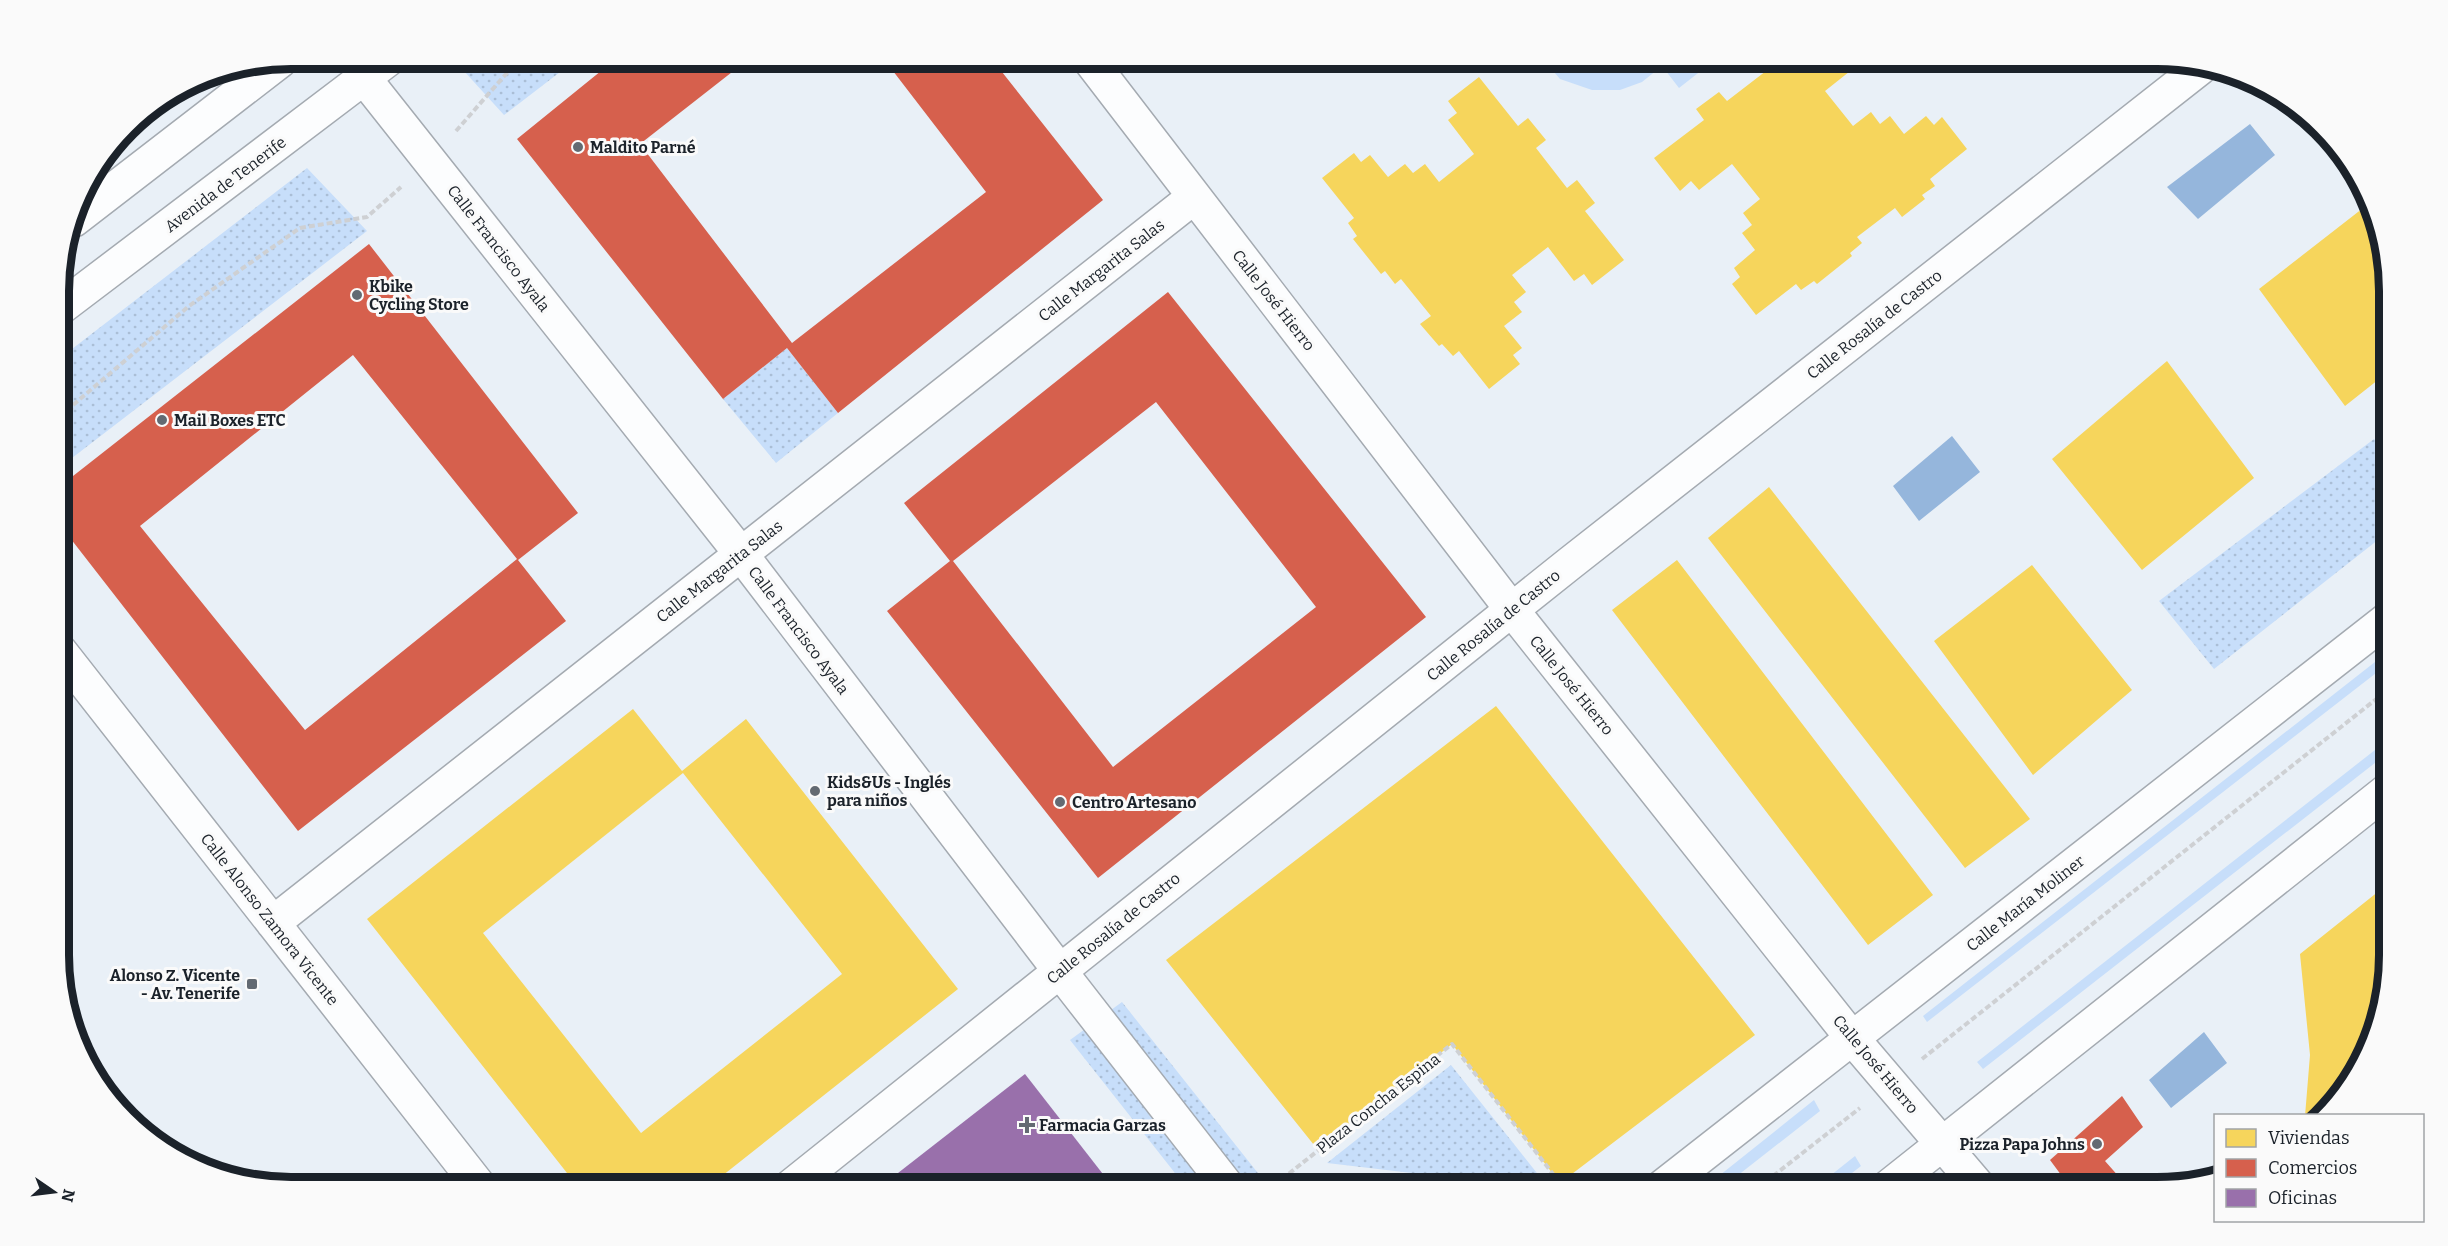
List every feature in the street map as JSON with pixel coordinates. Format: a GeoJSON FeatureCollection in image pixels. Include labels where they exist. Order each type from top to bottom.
{"type":"FeatureCollection","features":[{"type":"Feature","properties":{"kind":"street","name":"Avenida de Tenerife"},"geometry":{"type":"LineString","coordinates":[[69,301],[376,69]]}},
{"type":"Feature","properties":{"kind":"street","name":"Calle José Hierro"},"geometry":{"type":"LineString","coordinates":[[1096,69],[1512,610],[1852,1038],[1971,1177]]}},
{"type":"Feature","properties":{"kind":"street"},"geometry":{"type":"LineString","coordinates":[[83,213],[267,70]]}},
{"type":"Feature","properties":{"kind":"street","name":"Calle Rosalía de Castro"},"geometry":{"type":"LineString","coordinates":[[802,1177],[1512,610],[2196,72]]}},
{"type":"Feature","properties":{"kind":"street","name":"Calle Francisco Ayala"},"geometry":{"type":"LineString","coordinates":[[364,78],[741,554],[1220,1177]]}},
{"type":"Feature","properties":{"kind":"street","name":"Calle Margarita Salas"},"geometry":{"type":"LineString","coordinates":[[273,923],[1194,197]]}},
{"type":"Feature","properties":{"kind":"street","name":"Calle María Moliner"},"geometry":{"type":"LineString","coordinates":[[1675,1177],[2379,626]]}},
{"type":"Feature","properties":{"kind":"street","name":"Calle Alonso Zamora Vicente"},"geometry":{"type":"LineString","coordinates":[[69,662],[472,1177]]}},
{"type":"Feature","properties":{"kind":"street"},"geometry":{"type":"LineString","coordinates":[[1901,1177],[2379,797]]}},
{"type":"Feature","properties":{"kind":"path"},"geometry":{"type":"LineString","coordinates":[[69,414],[73,405],[189,306],[300,228],[367,218],[429,159],[512,69]]}},
{"type":"Feature","properties":{"kind":"path"},"geometry":{"type":"LineString","coordinates":[[1772,1177],[2379,697]]}},
{"type":"Feature","properties":{"kind":"path","name":"Plaza Concha Espina"},"geometry":{"type":"LineString","coordinates":[[1287,1177],[1452,1044],[1555,1177]]}},
{"type":"Feature","properties":{"kind":"shaded area"},"geometry":{"type":"Polygon","coordinates":[[[462,69],[564,69],[504,115],[462,69]]]}},
{"type":"Feature","properties":{"kind":"shaded area"},"geometry":{"type":"Polygon","coordinates":[[[1552,69],[1658,69],[1642,82],[1620,90],[1592,90],[1560,79],[1552,69]]]}},
{"type":"Feature","properties":{"kind":"shaded area"},"geometry":{"type":"Polygon","coordinates":[[[1664,69],[1703,69],[1679,88],[1664,69]]]}},
{"type":"Feature","properties":{"kind":"shaded area"},"geometry":{"type":"Polygon","coordinates":[[[2250,124],[2275,155],[2198,219],[2167,187],[2250,124]]]}},
{"type":"Feature","properties":{"kind":"shaded area"},"geometry":{"type":"Polygon","coordinates":[[[307,168],[367,231],[69,460],[69,351],[307,168]]]}},
{"type":"Feature","properties":{"kind":"shaded area"},"geometry":{"type":"Polygon","coordinates":[[[787,348],[838,413],[776,463],[723,399],[787,348]]]}},
{"type":"Feature","properties":{"kind":"shaded area"},"geometry":{"type":"Polygon","coordinates":[[[1952,436],[1980,472],[1919,521],[1893,486],[1952,436]]]}},
{"type":"Feature","properties":{"kind":"shaded area"},"geometry":{"type":"Polygon","coordinates":[[[2374,439],[2379,445],[2379,539],[2214,669],[2159,601],[2374,439]]]}},
{"type":"Feature","properties":{"kind":"shaded area"},"geometry":{"type":"Polygon","coordinates":[[[2379,659],[2379,671],[1927,1022],[1923,1016],[2379,659]]]}},
{"type":"Feature","properties":{"kind":"shaded area"},"geometry":{"type":"Polygon","coordinates":[[[2379,747],[2379,760],[1983,1069],[1977,1062],[2379,747]]]}},
{"type":"Feature","properties":{"kind":"shaded area"},"geometry":{"type":"Polygon","coordinates":[[[1122,1002],[1261,1177],[1178,1177],[1070,1040],[1122,1002]]]}},
{"type":"Feature","properties":{"kind":"shaded area"},"geometry":{"type":"Polygon","coordinates":[[[2204,1032],[2227,1063],[2171,1108],[2149,1080],[2204,1032]]]}},
{"type":"Feature","properties":{"kind":"shaded area"},"geometry":{"type":"Polygon","coordinates":[[[1451,1065],[1540,1177],[1446,1177],[1327,1163],[1451,1065]]]}},
{"type":"Feature","properties":{"kind":"shaded area"},"geometry":{"type":"Polygon","coordinates":[[[1814,1100],[1820,1111],[1736,1177],[1718,1177],[1814,1100]]]}},
{"type":"Feature","properties":{"kind":"shaded area"},"geometry":{"type":"Polygon","coordinates":[[[1855,1156],[1861,1166],[1847,1177],[1829,1177],[1855,1156]]]}},
{"type":"Feature","properties":{"kind":"building: Viviendas"},"geometry":{"type":"Polygon","coordinates":[[[1765,69],[1853,69],[1825,91],[1853,126],[1871,112],[1880,124],[1890,116],[1904,134],[1926,116],[1934,125],[1942,117],[1967,149],[1930,179],[1935,186],[1922,195],[1925,199],[1902,217],[1895,208],[1857,237],[1862,243],[1850,253],[1852,256],[1817,284],[1814,281],[1801,290],[1796,284],[1756,315],[1732,284],[1740,277],[1734,268],[1755,250],[1742,233],[1752,225],[1743,213],[1760,199],[1732,164],[1699,190],[1691,181],[1680,191],[1654,158],[1704,120],[1696,109],[1719,92],[1727,101],[1766,71],[1765,69]]]}},
{"type":"Feature","properties":{"kind":"building: Viviendas"},"geometry":{"type":"Polygon","coordinates":[[[1479,77],[1518,126],[1528,118],[1546,140],[1536,148],[1567,188],[1577,180],[1595,203],[1585,211],[1624,260],[1592,285],[1584,274],[1574,281],[1548,247],[1512,275],[1526,292],[1514,302],[1522,312],[1504,326],[1522,348],[1513,355],[1520,364],[1489,389],[1459,351],[1453,356],[1442,344],[1439,346],[1420,324],[1431,316],[1401,279],[1395,284],[1385,271],[1381,274],[1353,239],[1357,236],[1348,223],[1354,218],[1322,178],[1354,153],[1361,162],[1370,155],[1388,177],[1405,164],[1413,173],[1425,164],[1439,182],[1474,154],[1448,120],[1457,113],[1448,101],[1479,77]]]}},
{"type":"Feature","properties":{"kind":"building: Viviendas"},"geometry":{"type":"Polygon","coordinates":[[[2363,208],[2375,247],[2379,276],[2379,379],[2345,406],[2259,289],[2363,208]]]}},
{"type":"Feature","properties":{"kind":"building: Viviendas"},"geometry":{"type":"Polygon","coordinates":[[[2167,361],[2254,478],[2142,570],[2052,459],[2167,361]]]}},
{"type":"Feature","properties":{"kind":"building: Viviendas"},"geometry":{"type":"Polygon","coordinates":[[[1769,487],[2030,819],[1965,868],[1708,538],[1769,487]]]}},
{"type":"Feature","properties":{"kind":"building: Viviendas"},"geometry":{"type":"Polygon","coordinates":[[[1677,560],[1933,895],[1868,945],[1612,610],[1677,560]]]}},
{"type":"Feature","properties":{"kind":"building: Viviendas"},"geometry":{"type":"Polygon","coordinates":[[[2032,565],[2132,690],[2033,775],[1934,641],[2032,565]]]}},
{"type":"Feature","properties":{"kind":"building: Viviendas"},"geometry":{"type":"Polygon","coordinates":[[[1496,706],[1755,1035],[1568,1177],[1555,1177],[1452,1044],[1318,1150],[1166,960],[1496,706]]]}},
{"type":"Feature","properties":{"kind":"building: Viviendas"},"geometry":{"type":"Polygon","coordinates":[[[633,709],[682,771],[746,719],[958,989],[721,1177],[570,1177],[367,919],[633,709]],[[683,773],[483,933],[641,1133],[842,974],[683,773]]]}},
{"type":"Feature","properties":{"kind":"building: Viviendas"},"geometry":{"type":"Polygon","coordinates":[[[2379,891],[2379,970],[2375,999],[2367,1027],[2342,1079],[2312,1114],[2305,1114],[2310,1055],[2300,954],[2379,891]]]}},
{"type":"Feature","properties":{"kind":"building: Comercios"},"geometry":{"type":"Polygon","coordinates":[[[603,69],[736,69],[640,144],[792,343],[986,192],[891,69],[1000,69],[1103,200],[838,413],[787,348],[723,399],[517,139],[603,69]]]}},
{"type":"Feature","properties":{"kind":"building: Comercios"},"geometry":{"type":"Polygon","coordinates":[[[369,244],[578,513],[518,560],[566,621],[298,831],[69,537],[69,479],[369,244]],[[353,355],[140,526],[305,730],[517,559],[353,355]]]}},
{"type":"Feature","properties":{"kind":"building: Comercios"},"geometry":{"type":"Polygon","coordinates":[[[1168,292],[1426,617],[1098,878],[887,611],[950,561],[904,503],[1168,292]],[[1156,402],[953,561],[1113,767],[1316,607],[1156,402]]]}},
{"type":"Feature","properties":{"kind":"building: Comercios","name":"Pizza Papa Johns"},"geometry":{"type":"Polygon","coordinates":[[[2122,1096],[2143,1127],[2105,1161],[2119,1177],[2063,1177],[2050,1160],[2122,1096]]]}},
{"type":"Feature","properties":{"kind":"building: Oficinas"},"geometry":{"type":"Polygon","coordinates":[[[1025,1074],[1105,1177],[893,1177],[1025,1074]]]}},
{"type":"Feature","properties":{"kind":"place","name":"Maldito Parné"},"geometry":{"type":"Point","coordinates":[578,147]}},
{"type":"Feature","properties":{"kind":"place","name":"Kbike Cycling Store"},"geometry":{"type":"Point","coordinates":[357,295]}},
{"type":"Feature","properties":{"kind":"place","name":"Mail Boxes ETC"},"geometry":{"type":"Point","coordinates":[162,420]}},
{"type":"Feature","properties":{"kind":"place","name":"Kids&Us - Inglés para niños"},"geometry":{"type":"Point","coordinates":[815,791]}},
{"type":"Feature","properties":{"kind":"place","name":"Centro Artesano"},"geometry":{"type":"Point","coordinates":[1060,802]}},
{"type":"Feature","properties":{"kind":"place","name":"Alonso Z. Vicente - Av. Tenerife"},"geometry":{"type":"Point","coordinates":[252,984]}},
{"type":"Feature","properties":{"kind":"place","name":"Farmacia Garzas"},"geometry":{"type":"Point","coordinates":[1027,1125]}},
{"type":"Feature","properties":{"kind":"place","name":"Pizza Papa Johns"},"geometry":{"type":"Point","coordinates":[2097,1144]}}]}
